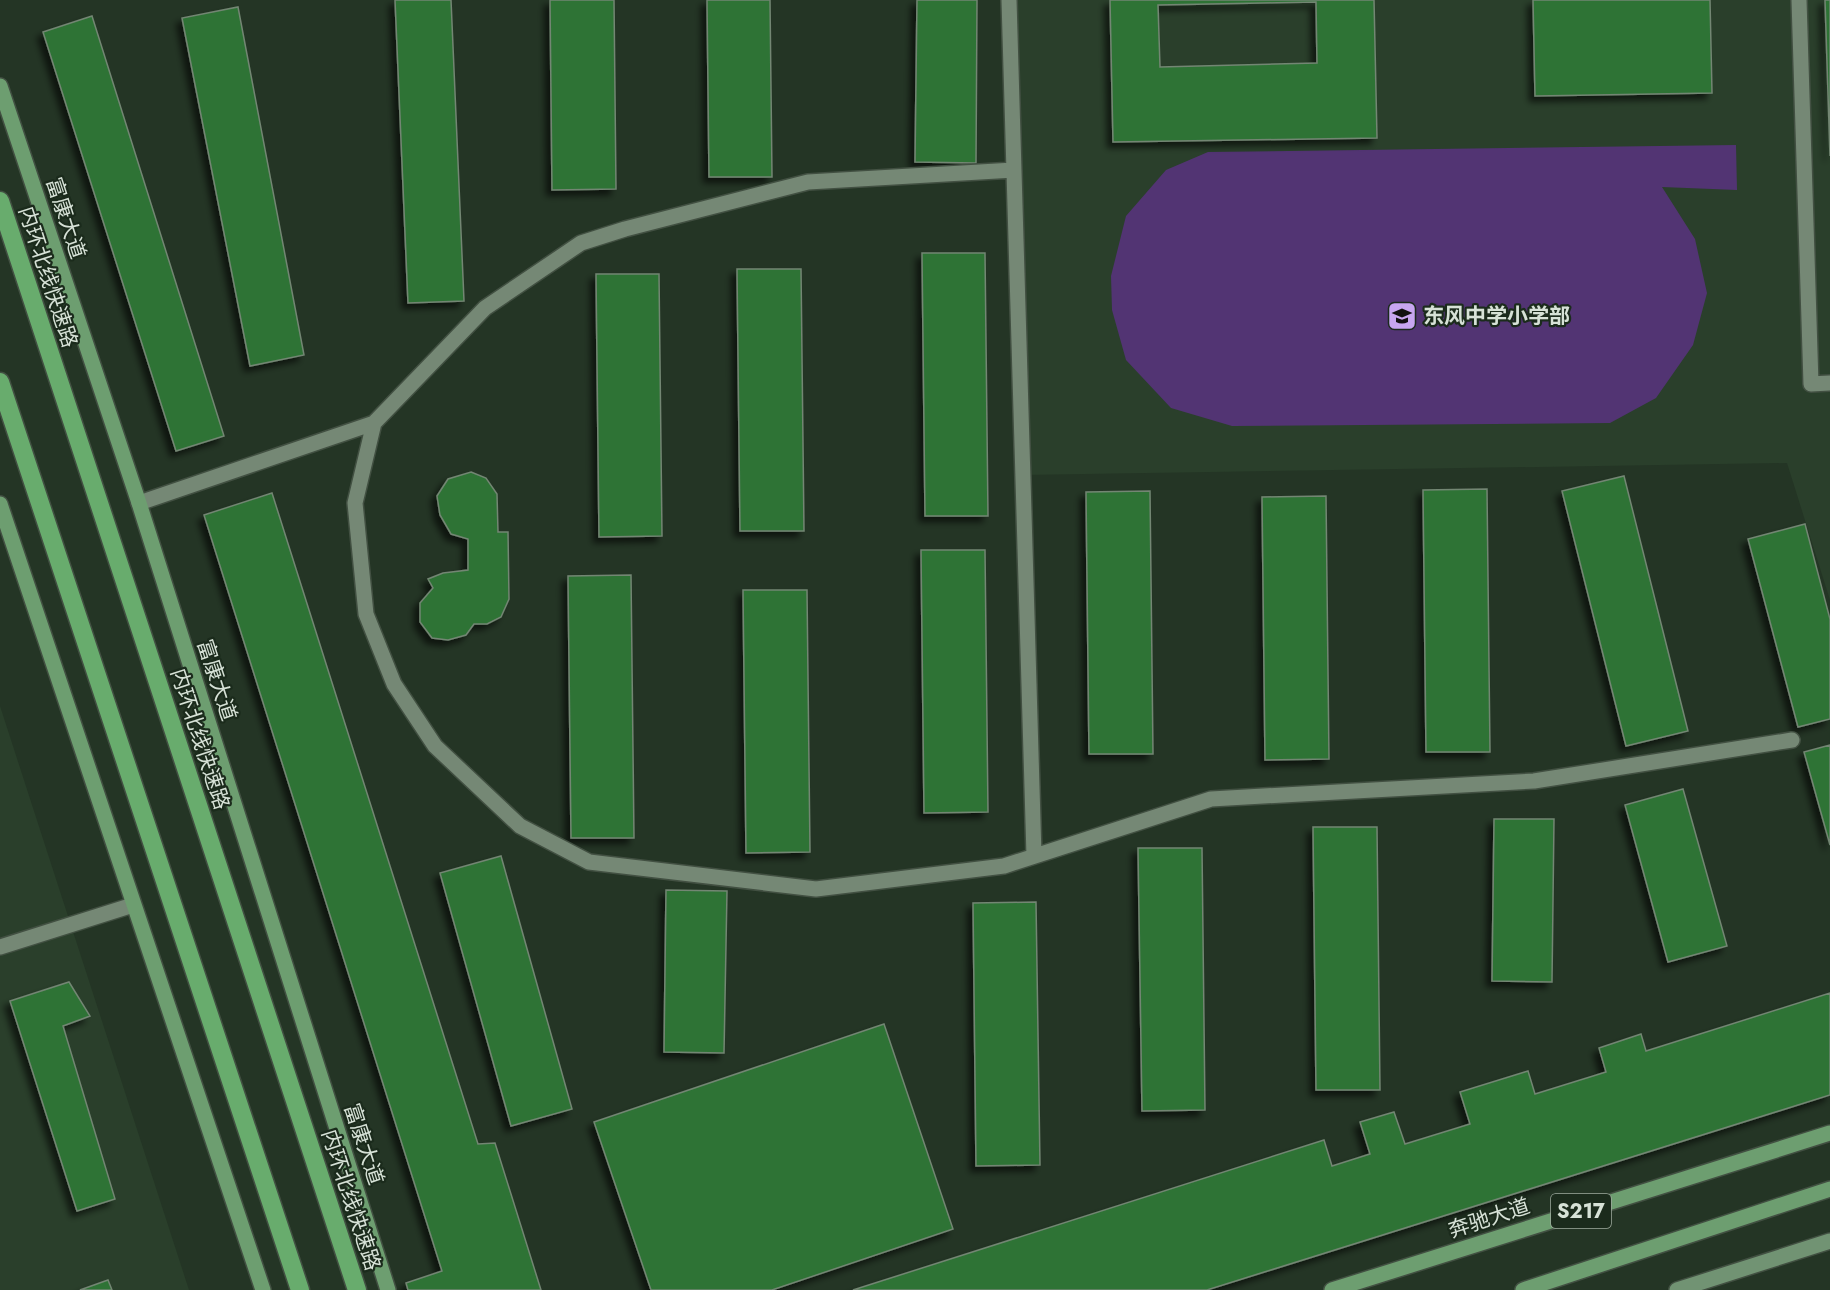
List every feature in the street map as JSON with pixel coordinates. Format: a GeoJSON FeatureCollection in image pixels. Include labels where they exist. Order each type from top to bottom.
{"type":"FeatureCollection","features":[{"type":"Feature","properties":{"kind":"highway","name":"内环北线快速路"},"geometry":{"type":"LineString","coordinates":[[0,201],[357,1290]]}},
{"type":"Feature","properties":{"kind":"highway"},"geometry":{"type":"LineString","coordinates":[[0,382],[300,1290]]}},
{"type":"Feature","properties":{"kind":"main road","name":"富康大道"},"geometry":{"type":"LineString","coordinates":[[0,86],[139,503],[388,1290]]}},
{"type":"Feature","properties":{"kind":"main road"},"geometry":{"type":"LineString","coordinates":[[0,504],[263,1290]]}},
{"type":"Feature","properties":{"kind":"main road","name":"奔驰大道"},"geometry":{"type":"LineString","coordinates":[[1332,1290],[1830,1133]]}},
{"type":"Feature","properties":{"kind":"main road"},"geometry":{"type":"LineString","coordinates":[[1523,1290],[1830,1189]]}},
{"type":"Feature","properties":{"kind":"street"},"geometry":{"type":"LineString","coordinates":[[1677,1290],[1830,1240]]}},
{"type":"Feature","properties":{"kind":"lane"},"geometry":{"type":"LineString","coordinates":[[1009,0],[1034,856]]}},
{"type":"Feature","properties":{"kind":"lane"},"geometry":{"type":"LineString","coordinates":[[1799,0],[1811,384],[1830,383]]}},
{"type":"Feature","properties":{"kind":"lane"},"geometry":{"type":"LineString","coordinates":[[139,503],[374,423],[485,308],[580,243],[808,182],[1014,170]]}},
{"type":"Feature","properties":{"kind":"lane"},"geometry":{"type":"LineString","coordinates":[[374,423],[355,503],[366,614],[394,684],[435,746],[520,826],[589,862],[816,889],[1004,866],[1211,799],[1534,781],[1792,740]]}},
{"type":"Feature","properties":{"kind":"lane"},"geometry":{"type":"LineString","coordinates":[[0,947],[134,905]]}},
{"type":"Feature","properties":{"kind":"shaded area","name":"东风中学小学部"},"geometry":{"type":"Polygon","coordinates":[[[1009,0],[1830,0],[1830,600],[1787,463],[1022,475],[1009,0]]]}},
{"type":"Feature","properties":{"kind":"shaded area"},"geometry":{"type":"Polygon","coordinates":[[[1736,145],[1737,190],[1662,187],[1695,239],[1707,293],[1693,345],[1656,398],[1610,423],[1232,426],[1171,408],[1126,360],[1112,310],[1111,276],[1126,216],[1166,170],[1208,152],[1736,145]]]}},
{"type":"Feature","properties":{"kind":"shaded area"},"geometry":{"type":"Polygon","coordinates":[[[0,706],[189,1290],[0,1290],[0,706]]]}},
{"type":"Feature","properties":{"kind":"building"},"geometry":{"type":"Polygon","coordinates":[[[395,0],[451,0],[464,301],[408,303],[395,0]]]}},
{"type":"Feature","properties":{"kind":"building"},"geometry":{"type":"Polygon","coordinates":[[[550,0],[614,0],[616,189],[552,190],[550,0]]]}},
{"type":"Feature","properties":{"kind":"building"},"geometry":{"type":"Polygon","coordinates":[[[707,0],[770,0],[772,177],[709,177],[707,0]]]}},
{"type":"Feature","properties":{"kind":"building"},"geometry":{"type":"Polygon","coordinates":[[[917,0],[977,0],[976,163],[915,162],[917,0]]]}},
{"type":"Feature","properties":{"kind":"building"},"geometry":{"type":"Polygon","coordinates":[[[1110,0],[1374,0],[1377,138],[1113,142],[1110,0]],[[1316,2],[1158,5],[1160,67],[1317,63],[1316,2]]]}},
{"type":"Feature","properties":{"kind":"building"},"geometry":{"type":"Polygon","coordinates":[[[1533,0],[1710,0],[1712,93],[1535,96],[1533,0]]]}},
{"type":"Feature","properties":{"kind":"building"},"geometry":{"type":"Polygon","coordinates":[[[1825,0],[1830,0],[1830,156],[1825,0]]]}},
{"type":"Feature","properties":{"kind":"building"},"geometry":{"type":"Polygon","coordinates":[[[238,7],[304,355],[250,366],[182,18],[238,7]]]}},
{"type":"Feature","properties":{"kind":"building"},"geometry":{"type":"Polygon","coordinates":[[[92,16],[224,436],[176,451],[43,32],[92,16]]]}},
{"type":"Feature","properties":{"kind":"building"},"geometry":{"type":"Polygon","coordinates":[[[922,253],[985,253],[988,516],[925,516],[922,253]]]}},
{"type":"Feature","properties":{"kind":"building"},"geometry":{"type":"Polygon","coordinates":[[[737,269],[801,269],[804,531],[740,531],[737,269]]]}},
{"type":"Feature","properties":{"kind":"building"},"geometry":{"type":"Polygon","coordinates":[[[596,274],[659,274],[662,536],[599,537],[596,274]]]}},
{"type":"Feature","properties":{"kind":"building"},"geometry":{"type":"Polygon","coordinates":[[[471,472],[486,478],[497,494],[498,532],[508,532],[509,599],[501,617],[487,624],[474,624],[466,635],[448,640],[432,638],[420,622],[420,603],[433,588],[428,579],[443,573],[468,570],[468,539],[451,534],[440,515],[437,496],[448,479],[471,472]]]}},
{"type":"Feature","properties":{"kind":"building"},"geometry":{"type":"Polygon","coordinates":[[[1624,476],[1688,731],[1626,746],[1562,491],[1624,476]]]}},
{"type":"Feature","properties":{"kind":"building"},"geometry":{"type":"Polygon","coordinates":[[[1487,489],[1490,752],[1426,752],[1423,490],[1487,489]]]}},
{"type":"Feature","properties":{"kind":"building"},"geometry":{"type":"Polygon","coordinates":[[[1150,491],[1153,754],[1089,754],[1086,492],[1150,491]]]}},
{"type":"Feature","properties":{"kind":"building"},"geometry":{"type":"Polygon","coordinates":[[[272,493],[478,1144],[495,1143],[541,1290],[408,1290],[406,1283],[442,1271],[204,515],[272,493]]]}},
{"type":"Feature","properties":{"kind":"building"},"geometry":{"type":"Polygon","coordinates":[[[1326,496],[1329,759],[1265,760],[1262,497],[1326,496]]]}},
{"type":"Feature","properties":{"kind":"building"},"geometry":{"type":"Polygon","coordinates":[[[1805,524],[1830,619],[1830,719],[1798,727],[1748,539],[1805,524]]]}},
{"type":"Feature","properties":{"kind":"building"},"geometry":{"type":"Polygon","coordinates":[[[921,550],[985,550],[988,812],[924,813],[921,550]]]}},
{"type":"Feature","properties":{"kind":"building"},"geometry":{"type":"Polygon","coordinates":[[[631,575],[634,838],[571,838],[568,576],[631,575]]]}},
{"type":"Feature","properties":{"kind":"building"},"geometry":{"type":"Polygon","coordinates":[[[743,590],[807,590],[810,852],[746,853],[743,590]]]}},
{"type":"Feature","properties":{"kind":"building"},"geometry":{"type":"Polygon","coordinates":[[[1830,745],[1830,845],[1804,752],[1830,745]]]}},
{"type":"Feature","properties":{"kind":"building"},"geometry":{"type":"Polygon","coordinates":[[[1683,789],[1727,946],[1668,962],[1625,805],[1683,789]]]}},
{"type":"Feature","properties":{"kind":"building"},"geometry":{"type":"Polygon","coordinates":[[[1494,819],[1554,819],[1552,982],[1492,981],[1494,819]]]}},
{"type":"Feature","properties":{"kind":"building"},"geometry":{"type":"Polygon","coordinates":[[[1313,827],[1377,827],[1380,1090],[1316,1090],[1313,827]]]}},
{"type":"Feature","properties":{"kind":"building"},"geometry":{"type":"Polygon","coordinates":[[[1138,848],[1202,848],[1205,1110],[1142,1111],[1138,848]]]}},
{"type":"Feature","properties":{"kind":"building"},"geometry":{"type":"Polygon","coordinates":[[[501,856],[572,1109],[511,1126],[440,873],[501,856]]]}},
{"type":"Feature","properties":{"kind":"building"},"geometry":{"type":"Polygon","coordinates":[[[666,890],[727,891],[724,1053],[664,1052],[666,890]]]}},
{"type":"Feature","properties":{"kind":"building"},"geometry":{"type":"Polygon","coordinates":[[[1036,902],[1040,1165],[976,1166],[973,903],[1036,902]]]}},
{"type":"Feature","properties":{"kind":"building"},"geometry":{"type":"Polygon","coordinates":[[[69,982],[90,1016],[63,1026],[115,1199],[77,1211],[10,1001],[69,982]]]}},
{"type":"Feature","properties":{"kind":"building"},"geometry":{"type":"Polygon","coordinates":[[[1830,993],[1830,1095],[1207,1290],[853,1290],[1324,1140],[1332,1166],[1370,1154],[1360,1122],[1394,1112],[1405,1144],[1470,1124],[1460,1092],[1528,1071],[1535,1094],[1606,1072],[1599,1048],[1641,1034],[1646,1051],[1830,993]]]}},
{"type":"Feature","properties":{"kind":"building"},"geometry":{"type":"Polygon","coordinates":[[[884,1024],[953,1229],[772,1290],[651,1290],[594,1122],[884,1024]]]}},
{"type":"Feature","properties":{"kind":"building"},"geometry":{"type":"Polygon","coordinates":[[[108,1280],[112,1290],[80,1290],[108,1280]]]}},
{"type":"Feature","properties":{"kind":"place","name":"东风中学小学部"},"geometry":{"type":"Point","coordinates":[1402,316]}}]}
